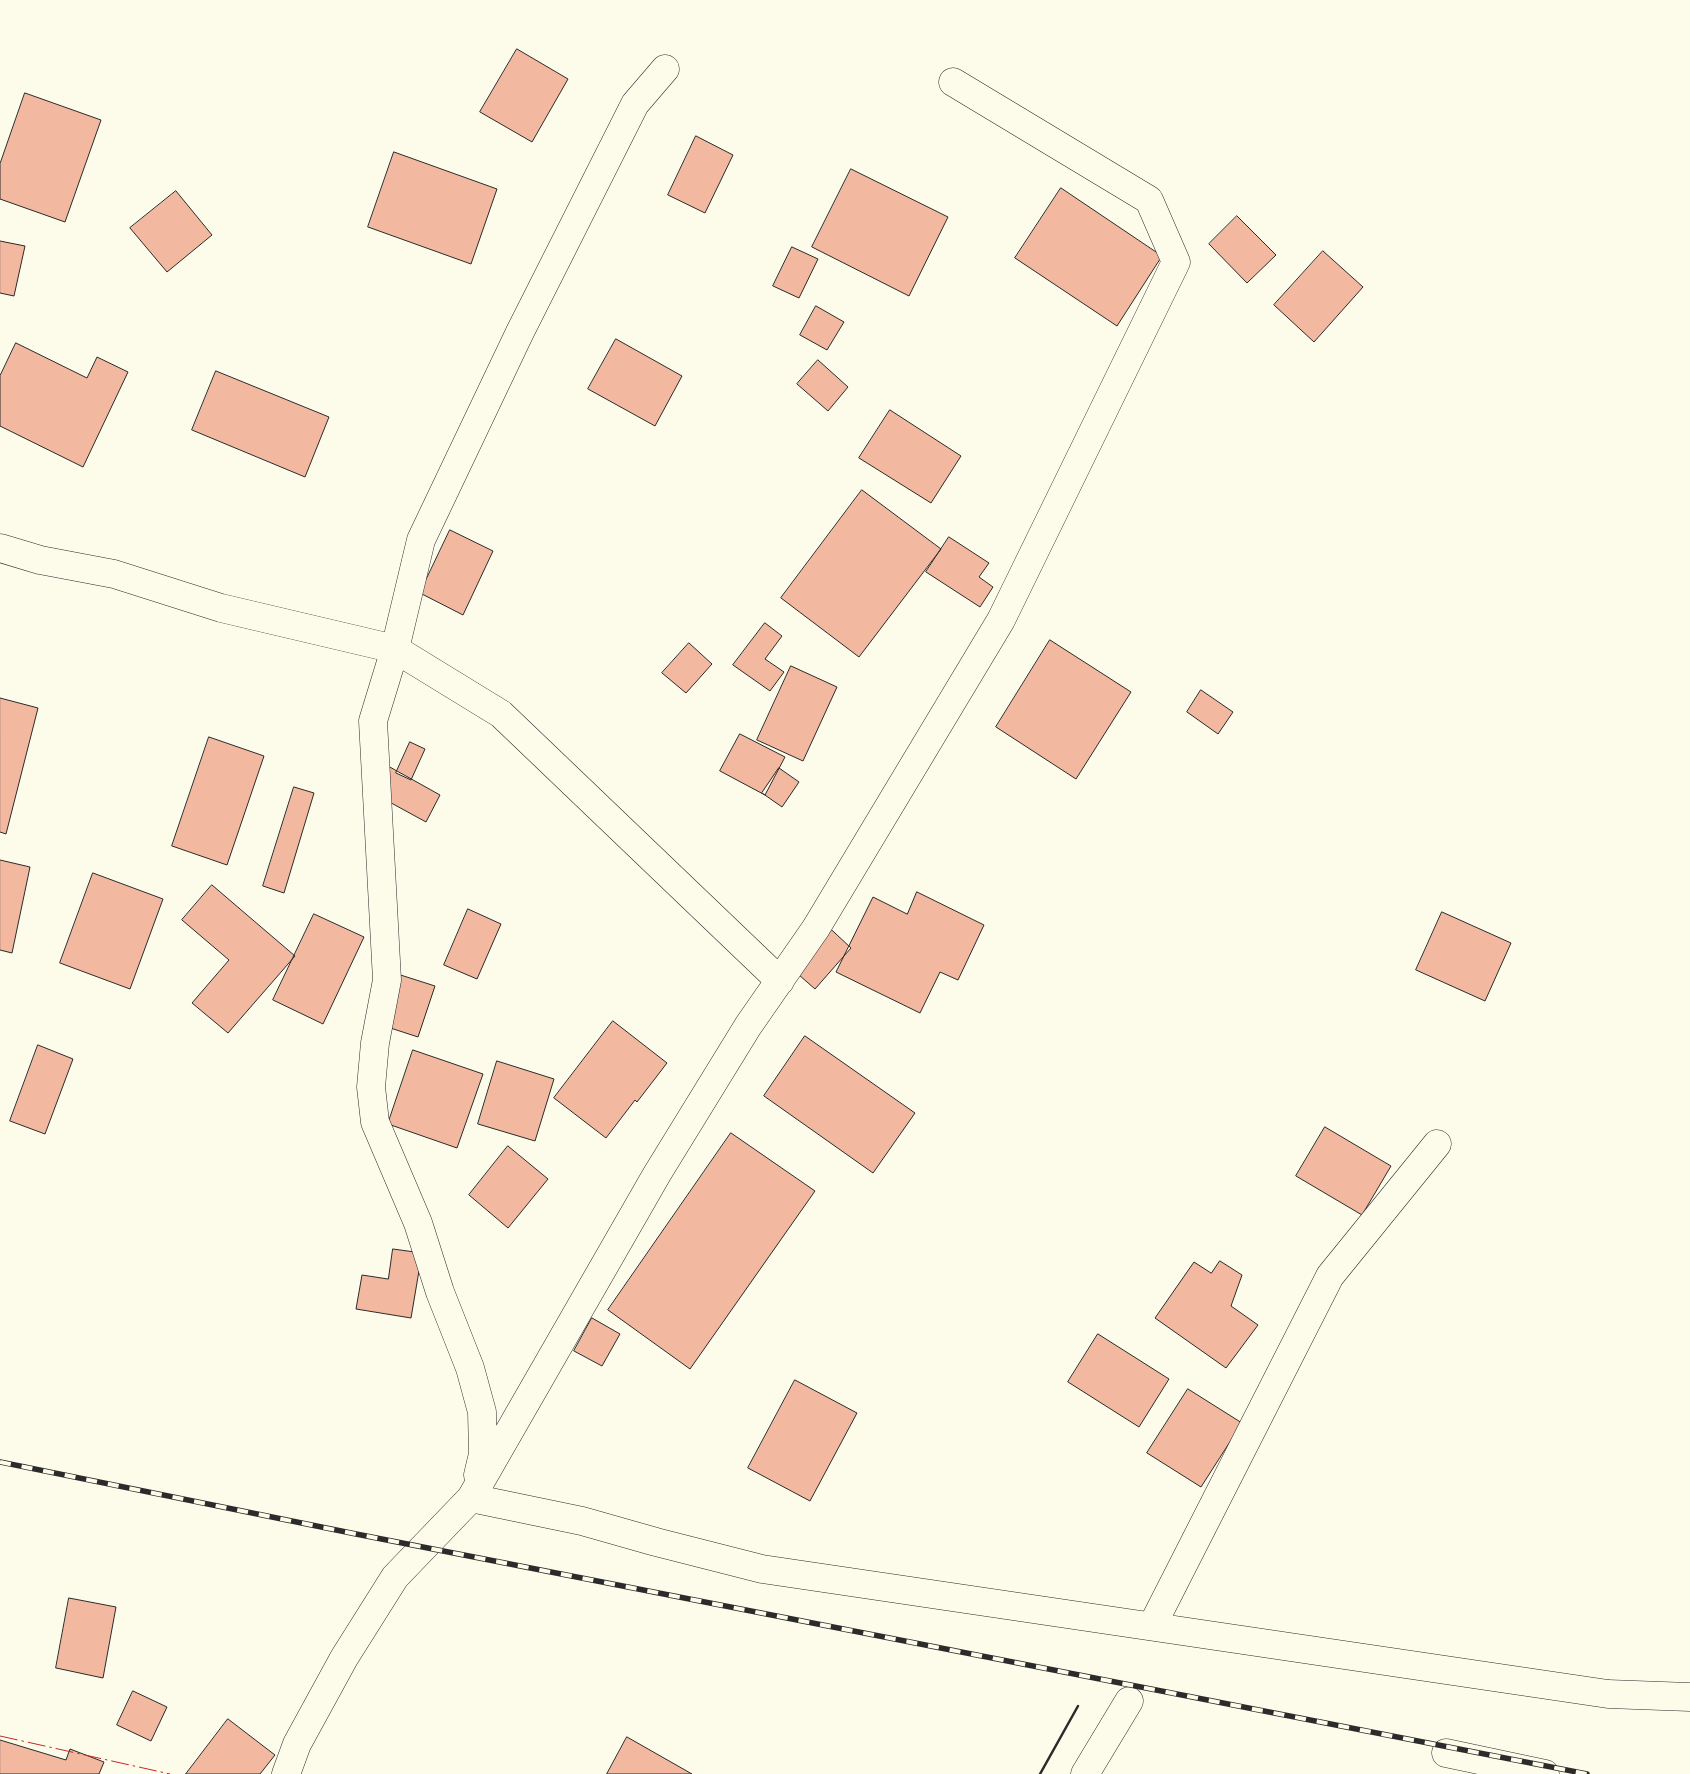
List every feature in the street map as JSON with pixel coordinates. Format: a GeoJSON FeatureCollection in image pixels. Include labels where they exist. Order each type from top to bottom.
{"type":"FeatureCollection","features":[{"type":"Feature","properties":{"kind":"street"},"geometry":{"type":"LineString","coordinates":[[471,1498],[483,1454],[482,1412],[470,1368],[440,1292],[418,1223],[375,1122],[371,1087],[375,1043],[387,980],[373,721],[395,649],[421,540],[516,341],[635,104],[665,68]]}},
{"type":"Feature","properties":{"kind":"street"},"geometry":{"type":"LineString","coordinates":[[286,1774],[297,1744],[344,1658],[395,1577],[471,1498],[657,1174],[748,1026],[816,928],[1001,620],[1176,262],[1149,200],[953,82]]}},
{"type":"Feature","properties":{"kind":"street"},"geometry":{"type":"LineString","coordinates":[[0,548],[40,560],[114,574],[221,608],[395,649],[501,714],[780,981]]}},
{"type":"Feature","properties":{"kind":"street"},"geometry":{"type":"LineString","coordinates":[[1152,1626],[1330,1276],[1437,1144]]}},
{"type":"Feature","properties":{"kind":"street"},"geometry":{"type":"LineString","coordinates":[[471,1498],[582,1521],[762,1569],[1608,1694],[1690,1698]]}},
{"type":"Feature","properties":{"kind":"street"},"geometry":{"type":"LineString","coordinates":[[1085,1774],[1129,1701]]}},
{"type":"Feature","properties":{"kind":"street"},"geometry":{"type":"LineString","coordinates":[[1446,1753],[1545,1774]]}},
{"type":"Feature","properties":{"kind":"building"},"geometry":{"type":"Polygon","coordinates":[[[517,49],[568,79],[532,142],[480,112],[517,49]]]}},
{"type":"Feature","properties":{"kind":"building"},"geometry":{"type":"Polygon","coordinates":[[[25,93],[101,120],[65,222],[0,199],[0,164],[25,93]]]}},
{"type":"Feature","properties":{"kind":"building"},"geometry":{"type":"Polygon","coordinates":[[[696,136],[733,155],[705,213],[668,195],[696,136]]]}},
{"type":"Feature","properties":{"kind":"building"},"geometry":{"type":"Polygon","coordinates":[[[394,152],[497,189],[471,264],[368,227],[394,152]]]}},
{"type":"Feature","properties":{"kind":"building"},"geometry":{"type":"Polygon","coordinates":[[[851,169],[948,217],[909,296],[812,247],[851,169]]]}},
{"type":"Feature","properties":{"kind":"building"},"geometry":{"type":"Polygon","coordinates":[[[1061,188],[1162,256],[1117,326],[1015,258],[1061,188]]]}},
{"type":"Feature","properties":{"kind":"building"},"geometry":{"type":"Polygon","coordinates":[[[176,191],[212,235],[167,272],[130,228],[176,191]]]}},
{"type":"Feature","properties":{"kind":"building"},"geometry":{"type":"Polygon","coordinates":[[[1237,216],[1276,255],[1247,283],[1209,244],[1237,216]]]}},
{"type":"Feature","properties":{"kind":"building"},"geometry":{"type":"Polygon","coordinates":[[[0,241],[25,246],[14,296],[0,293],[0,241]]]}},
{"type":"Feature","properties":{"kind":"building"},"geometry":{"type":"Polygon","coordinates":[[[792,247],[818,259],[799,298],[773,286],[792,247]]]}},
{"type":"Feature","properties":{"kind":"building"},"geometry":{"type":"Polygon","coordinates":[[[1323,251],[1363,287],[1314,342],[1274,305],[1323,251]]]}},
{"type":"Feature","properties":{"kind":"building"},"geometry":{"type":"Polygon","coordinates":[[[816,306],[844,322],[827,350],[800,335],[816,306]]]}},
{"type":"Feature","properties":{"kind":"building"},"geometry":{"type":"Polygon","coordinates":[[[616,339],[682,376],[655,426],[588,389],[616,339]]]}},
{"type":"Feature","properties":{"kind":"building"},"geometry":{"type":"Polygon","coordinates":[[[16,343],[87,378],[97,357],[128,372],[83,467],[0,426],[0,376],[16,343]]]}},
{"type":"Feature","properties":{"kind":"building"},"geometry":{"type":"Polygon","coordinates":[[[818,360],[848,387],[828,411],[797,384],[818,360]]]}},
{"type":"Feature","properties":{"kind":"building"},"geometry":{"type":"Polygon","coordinates":[[[216,371],[329,417],[305,477],[192,430],[216,371]]]}},
{"type":"Feature","properties":{"kind":"building"},"geometry":{"type":"Polygon","coordinates":[[[890,410],[961,456],[931,503],[859,458],[890,410]]]}},
{"type":"Feature","properties":{"kind":"building"},"geometry":{"type":"Polygon","coordinates":[[[862,490],[941,549],[859,657],[781,598],[862,490]]]}},
{"type":"Feature","properties":{"kind":"building"},"geometry":{"type":"Polygon","coordinates":[[[450,530],[493,551],[463,615],[420,593],[450,530]]]}},
{"type":"Feature","properties":{"kind":"building"},"geometry":{"type":"Polygon","coordinates":[[[949,537],[989,563],[979,577],[993,587],[980,607],[926,572],[949,537]]]}},
{"type":"Feature","properties":{"kind":"building"},"geometry":{"type":"Polygon","coordinates":[[[765,623],[782,636],[765,659],[784,672],[770,691],[733,665],[765,623]]]}},
{"type":"Feature","properties":{"kind":"building"},"geometry":{"type":"Polygon","coordinates":[[[1050,640],[1131,692],[1076,779],[996,727],[1050,640]]]}},
{"type":"Feature","properties":{"kind":"building"},"geometry":{"type":"Polygon","coordinates":[[[689,643],[712,664],[686,693],[662,673],[689,643]]]}},
{"type":"Feature","properties":{"kind":"building"},"geometry":{"type":"Polygon","coordinates":[[[791,666],[837,687],[803,761],[757,740],[791,666]]]}},
{"type":"Feature","properties":{"kind":"building"},"geometry":{"type":"Polygon","coordinates":[[[1201,690],[1233,712],[1218,734],[1187,712],[1201,690]]]}},
{"type":"Feature","properties":{"kind":"building"},"geometry":{"type":"Polygon","coordinates":[[[0,698],[38,708],[6,834],[0,832],[0,698]]]}},
{"type":"Feature","properties":{"kind":"building"},"geometry":{"type":"Polygon","coordinates":[[[740,734],[785,757],[765,795],[720,771],[740,734]]]}},
{"type":"Feature","properties":{"kind":"building"},"geometry":{"type":"Polygon","coordinates":[[[209,737],[264,756],[227,865],[172,846],[209,737]]]}},
{"type":"Feature","properties":{"kind":"building"},"geometry":{"type":"Polygon","coordinates":[[[410,742],[425,749],[411,780],[396,773],[410,742]]]}},
{"type":"Feature","properties":{"kind":"building"},"geometry":{"type":"Polygon","coordinates":[[[388,766],[440,795],[426,822],[373,793],[388,766]]]}},
{"type":"Feature","properties":{"kind":"building"},"geometry":{"type":"Polygon","coordinates":[[[779,768],[799,782],[782,807],[762,793],[779,768]]]}},
{"type":"Feature","properties":{"kind":"building"},"geometry":{"type":"Polygon","coordinates":[[[294,787],[314,793],[284,893],[263,886],[294,787]]]}},
{"type":"Feature","properties":{"kind":"building"},"geometry":{"type":"Polygon","coordinates":[[[0,860],[30,867],[12,953],[0,950],[0,860]]]}},
{"type":"Feature","properties":{"kind":"building"},"geometry":{"type":"Polygon","coordinates":[[[93,873],[163,899],[130,989],[60,963],[93,873]]]}},
{"type":"Feature","properties":{"kind":"building"},"geometry":{"type":"Polygon","coordinates":[[[212,885],[295,956],[228,1033],[192,1003],[229,960],[182,920],[212,885]]]}},
{"type":"Feature","properties":{"kind":"building"},"geometry":{"type":"Polygon","coordinates":[[[917,892],[984,925],[958,980],[940,972],[920,1013],[836,972],[873,897],[907,914],[917,892]]]}},
{"type":"Feature","properties":{"kind":"building"},"geometry":{"type":"Polygon","coordinates":[[[468,909],[501,924],[477,979],[444,965],[468,909]]]}},
{"type":"Feature","properties":{"kind":"building"},"geometry":{"type":"Polygon","coordinates":[[[1442,912],[1511,943],[1485,1001],[1416,970],[1442,912]]]}},
{"type":"Feature","properties":{"kind":"building"},"geometry":{"type":"Polygon","coordinates":[[[314,914],[364,937],[323,1024],[273,1000],[314,914]]]}},
{"type":"Feature","properties":{"kind":"building"},"geometry":{"type":"Polygon","coordinates":[[[820,919],[851,948],[815,989],[783,961],[820,919]]]}},
{"type":"Feature","properties":{"kind":"building"},"geometry":{"type":"Polygon","coordinates":[[[388,971],[435,986],[418,1037],[372,1022],[388,971]]]}},
{"type":"Feature","properties":{"kind":"building"},"geometry":{"type":"Polygon","coordinates":[[[613,1021],[667,1063],[606,1138],[554,1098],[613,1021]]]}},
{"type":"Feature","properties":{"kind":"building"},"geometry":{"type":"Polygon","coordinates":[[[805,1036],[915,1113],[873,1173],[764,1096],[805,1036]]]}},
{"type":"Feature","properties":{"kind":"building"},"geometry":{"type":"Polygon","coordinates":[[[38,1045],[73,1059],[45,1134],[10,1121],[38,1045]]]}},
{"type":"Feature","properties":{"kind":"building"},"geometry":{"type":"Polygon","coordinates":[[[413,1050],[483,1074],[457,1148],[388,1124],[413,1050]]]}},
{"type":"Feature","properties":{"kind":"building"},"geometry":{"type":"Polygon","coordinates":[[[497,1061],[554,1079],[535,1141],[478,1124],[497,1061]]]}},
{"type":"Feature","properties":{"kind":"building"},"geometry":{"type":"Polygon","coordinates":[[[1325,1127],[1391,1166],[1362,1215],[1296,1176],[1325,1127]]]}},
{"type":"Feature","properties":{"kind":"building"},"geometry":{"type":"Polygon","coordinates":[[[731,1133],[815,1191],[690,1369],[608,1310],[731,1133]]]}},
{"type":"Feature","properties":{"kind":"building"},"geometry":{"type":"Polygon","coordinates":[[[508,1146],[548,1179],[508,1228],[469,1195],[508,1146]]]}},
{"type":"Feature","properties":{"kind":"building"},"geometry":{"type":"Polygon","coordinates":[[[393,1249],[422,1253],[411,1318],[356,1309],[362,1275],[388,1279],[393,1249]]]}},
{"type":"Feature","properties":{"kind":"building"},"geometry":{"type":"Polygon","coordinates":[[[1220,1261],[1242,1275],[1231,1306],[1258,1325],[1226,1368],[1155,1318],[1194,1262],[1211,1273],[1220,1261]]]}},
{"type":"Feature","properties":{"kind":"building"},"geometry":{"type":"Polygon","coordinates":[[[592,1318],[620,1334],[602,1366],[574,1351],[592,1318]]]}},
{"type":"Feature","properties":{"kind":"building"},"geometry":{"type":"Polygon","coordinates":[[[1098,1334],[1169,1379],[1139,1427],[1068,1382],[1098,1334]]]}},
{"type":"Feature","properties":{"kind":"building"},"geometry":{"type":"Polygon","coordinates":[[[795,1380],[857,1413],[810,1501],[748,1468],[795,1380]]]}},
{"type":"Feature","properties":{"kind":"building"},"geometry":{"type":"Polygon","coordinates":[[[1188,1389],[1242,1423],[1201,1487],[1147,1453],[1188,1389]]]}},
{"type":"Feature","properties":{"kind":"building"},"geometry":{"type":"Polygon","coordinates":[[[69,1598],[116,1607],[103,1678],[56,1668],[69,1598]]]}},
{"type":"Feature","properties":{"kind":"building"},"geometry":{"type":"Polygon","coordinates":[[[133,1691],[167,1707],[151,1741],[117,1725],[133,1691]]]}},
{"type":"Feature","properties":{"kind":"building"},"geometry":{"type":"Polygon","coordinates":[[[228,1719],[275,1755],[260,1774],[186,1774],[228,1719]]]}},
{"type":"Feature","properties":{"kind":"building"},"geometry":{"type":"Polygon","coordinates":[[[627,1737],[692,1774],[607,1774],[627,1737]]]}},
{"type":"Feature","properties":{"kind":"building"},"geometry":{"type":"Polygon","coordinates":[[[0,1740],[66,1760],[70,1749],[104,1762],[99,1774],[0,1774],[0,1740]]]}},
{"type":"Feature","properties":{"kind":"railway"},"geometry":{"type":"LineString","coordinates":[[0,1462],[356,1534],[1587,1774]]}},
{"type":"Feature","properties":{"kind":"wall"},"geometry":{"type":"LineString","coordinates":[[1040,1774],[1078,1706]]}},
{"type":"Feature","properties":{"kind":"power"},"geometry":{"type":"LineString","coordinates":[[0,1736],[170,1774]]}}]}
